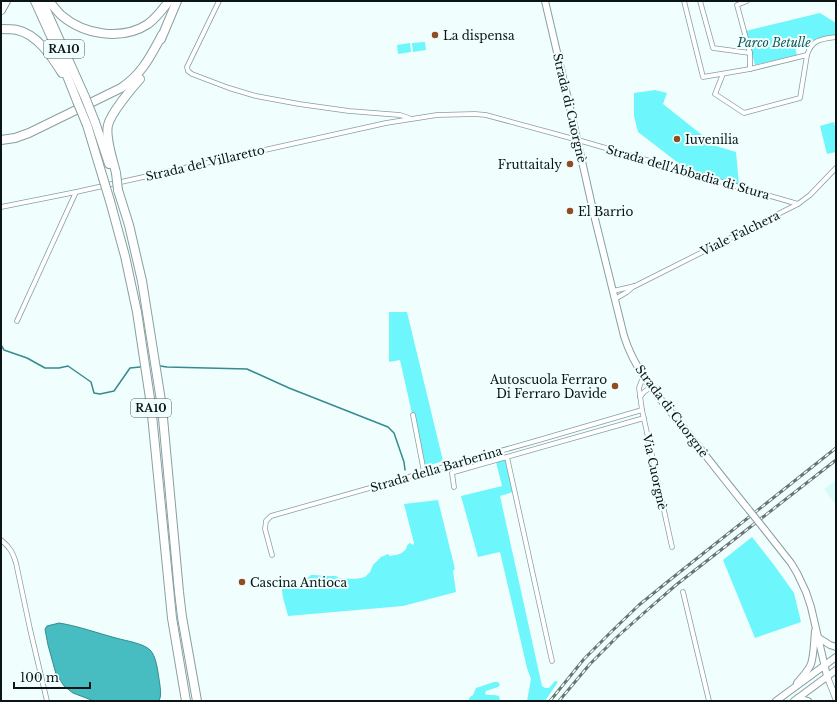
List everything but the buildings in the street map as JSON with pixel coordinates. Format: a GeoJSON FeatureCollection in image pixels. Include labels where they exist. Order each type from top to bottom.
{"type":"FeatureCollection","features":[{"type":"Feature","properties":{"kind":"highway"},"geometry":{"type":"LineString","coordinates":[[1,10],[6,1]]}},
{"type":"Feature","properties":{"kind":"highway","name":"RA10"},"geometry":{"type":"LineString","coordinates":[[35,1],[54,43],[86,125],[110,201],[125,256],[137,312],[151,405],[172,618],[186,701]]}},
{"type":"Feature","properties":{"kind":"highway","name":"RA10"},"geometry":{"type":"LineString","coordinates":[[42,1],[85,97],[114,174],[129,225],[142,282],[162,408],[182,617],[197,701]]}},
{"type":"Feature","properties":{"kind":"highway"},"geometry":{"type":"LineString","coordinates":[[49,1],[61,15],[79,27],[98,33],[118,34],[133,31],[148,24],[161,12],[168,1]]}},
{"type":"Feature","properties":{"kind":"highway"},"geometry":{"type":"LineString","coordinates":[[114,174],[109,145],[108,125],[121,104],[150,66],[177,1]]}},
{"type":"Feature","properties":{"kind":"highway"},"geometry":{"type":"LineString","coordinates":[[1,30],[18,30],[38,42],[51,55],[76,98]]}},
{"type":"Feature","properties":{"kind":"highway"},"geometry":{"type":"LineString","coordinates":[[1,140],[15,138],[29,133],[121,88],[130,82],[143,68],[162,36]]}},
{"type":"Feature","properties":{"kind":"main road","name":"Strada di Cuorgnè"},"geometry":{"type":"LineString","coordinates":[[545,1],[595,219],[624,336],[629,349],[643,376],[651,387],[788,559],[797,573],[808,599],[819,638],[827,676]]}},
{"type":"Feature","properties":{"kind":"main road"},"geometry":{"type":"LineString","coordinates":[[792,690],[811,664],[816,628]]}},
{"type":"Feature","properties":{"kind":"main road"},"geometry":{"type":"LineString","coordinates":[[819,638],[836,647]]}},
{"type":"Feature","properties":{"kind":"main road"},"geometry":{"type":"LineString","coordinates":[[776,701],[836,657]]}},
{"type":"Feature","properties":{"kind":"main road"},"geometry":{"type":"LineString","coordinates":[[796,699],[836,670]]}},
{"type":"Feature","properties":{"kind":"main road"},"geometry":{"type":"LineString","coordinates":[[796,699],[808,701]]}},
{"type":"Feature","properties":{"kind":"street","name":"Strada del Villaretto"},"geometry":{"type":"LineString","coordinates":[[220,1],[187,67],[188,71],[192,74],[229,88],[256,96],[299,104],[348,111],[400,115],[409,118]]}},
{"type":"Feature","properties":{"kind":"street"},"geometry":{"type":"LineString","coordinates":[[684,1],[703,77],[750,69],[807,55]]}},
{"type":"Feature","properties":{"kind":"street"},"geometry":{"type":"LineString","coordinates":[[700,1],[712,48],[750,53]]}},
{"type":"Feature","properties":{"kind":"street"},"geometry":{"type":"LineString","coordinates":[[747,1],[737,4],[750,53],[750,69]]}},
{"type":"Feature","properties":{"kind":"street"},"geometry":{"type":"LineString","coordinates":[[723,74],[715,94],[744,113],[800,98],[808,49],[813,43],[836,36]]}},
{"type":"Feature","properties":{"kind":"street","name":"Strada del Villaretto"},"geometry":{"type":"LineString","coordinates":[[1,207],[76,192],[409,118],[437,114],[486,115],[578,141]]}},
{"type":"Feature","properties":{"kind":"street","name":"Strada dell'Abbadia di Stura"},"geometry":{"type":"LineString","coordinates":[[578,141],[798,204]]}},
{"type":"Feature","properties":{"kind":"street","name":"Viale Falchera"},"geometry":{"type":"LineString","coordinates":[[615,299],[635,286],[798,204],[810,195],[836,168]]}},
{"type":"Feature","properties":{"kind":"street"},"geometry":{"type":"LineString","coordinates":[[17,320],[76,192]]}},
{"type":"Feature","properties":{"kind":"street","name":"Viale Falchera"},"geometry":{"type":"LineString","coordinates":[[614,292],[635,286]]}},
{"type":"Feature","properties":{"kind":"street","name":"Via Cuorgnè"},"geometry":{"type":"LineString","coordinates":[[643,376],[640,386],[642,410],[672,547]]}},
{"type":"Feature","properties":{"kind":"street"},"geometry":{"type":"LineString","coordinates":[[640,398],[644,392],[651,387]]}},
{"type":"Feature","properties":{"kind":"street","name":"Strada della Barberina"},"geometry":{"type":"LineString","coordinates":[[272,555],[265,529],[266,521],[271,516],[642,410]]}},
{"type":"Feature","properties":{"kind":"street"},"geometry":{"type":"LineString","coordinates":[[413,414],[424,472]]}},
{"type":"Feature","properties":{"kind":"street","name":"Strada della Barberina"},"geometry":{"type":"LineString","coordinates":[[454,487],[452,473],[454,472],[644,418]]}},
{"type":"Feature","properties":{"kind":"street","name":"Strada della Barberina"},"geometry":{"type":"LineString","coordinates":[[507,457],[552,661]]}},
{"type":"Feature","properties":{"kind":"street"},"geometry":{"type":"LineString","coordinates":[[1,540],[13,553],[16,563],[47,701]]}},
{"type":"Feature","properties":{"kind":"street"},"geometry":{"type":"LineString","coordinates":[[683,592],[709,701]]}},
{"type":"Feature","properties":{"kind":"street"},"geometry":{"type":"LineString","coordinates":[[827,676],[836,699]]}},
{"type":"Feature","properties":{"kind":"shaded area"},"geometry":{"type":"Polygon","coordinates":[[[836,480],[836,505],[824,489],[836,480]]]}},
{"type":"Feature","properties":{"kind":"shaded area"},"geometry":{"type":"Polygon","coordinates":[[[59,623],[134,642],[150,650],[154,656],[158,672],[160,690],[159,701],[94,701],[73,693],[64,686],[56,674],[45,629],[47,626],[59,623]]]}},
{"type":"Feature","properties":{"kind":"green space","name":"Parco Betulle"},"geometry":{"type":"Polygon","coordinates":[[[820,13],[836,23],[836,36],[794,44],[797,55],[755,65],[746,31],[820,13]]]}},
{"type":"Feature","properties":{"kind":"green space"},"geometry":{"type":"Polygon","coordinates":[[[425,42],[426,50],[413,52],[412,43],[425,42]]]}},
{"type":"Feature","properties":{"kind":"green space"},"geometry":{"type":"Polygon","coordinates":[[[410,43],[411,52],[398,54],[397,45],[410,43]]]}},
{"type":"Feature","properties":{"kind":"green space","name":"Iuvenilia"},"geometry":{"type":"Polygon","coordinates":[[[655,90],[667,93],[663,104],[716,146],[736,152],[739,185],[694,175],[638,132],[634,116],[634,93],[655,90]]]}},
{"type":"Feature","properties":{"kind":"green space"},"geometry":{"type":"Polygon","coordinates":[[[834,122],[836,131],[836,152],[827,154],[820,126],[834,122]]]}},
{"type":"Feature","properties":{"kind":"green space"},"geometry":{"type":"Polygon","coordinates":[[[389,312],[407,312],[443,461],[424,467],[400,360],[389,362],[389,312]]]}},
{"type":"Feature","properties":{"kind":"green space"},"geometry":{"type":"Polygon","coordinates":[[[505,459],[513,492],[500,496],[542,686],[549,688],[555,681],[558,682],[545,701],[527,701],[531,679],[527,668],[500,552],[478,557],[461,496],[502,486],[496,462],[505,459]]]}},
{"type":"Feature","properties":{"kind":"green space"},"geometry":{"type":"Polygon","coordinates":[[[438,500],[455,569],[453,571],[456,592],[403,606],[288,616],[282,592],[282,589],[285,586],[299,585],[311,575],[336,576],[339,578],[354,579],[365,577],[370,572],[373,565],[381,557],[388,554],[390,556],[399,554],[405,550],[410,543],[413,545],[414,543],[404,504],[438,500]]]}},
{"type":"Feature","properties":{"kind":"green space"},"geometry":{"type":"Polygon","coordinates":[[[752,537],[794,593],[801,622],[755,638],[723,560],[752,537]]]}},
{"type":"Feature","properties":{"kind":"green space"},"geometry":{"type":"Polygon","coordinates":[[[498,682],[500,685],[486,691],[485,694],[499,696],[500,701],[468,701],[476,688],[498,682]]]}},
{"type":"Feature","properties":{"kind":"waterway"},"geometry":{"type":"LineString","coordinates":[[1,345],[4,350],[27,358],[45,368],[59,368],[68,366],[91,382],[94,393],[100,394],[114,391],[130,368],[140,367]]}},
{"type":"Feature","properties":{"kind":"waterway"},"geometry":{"type":"LineString","coordinates":[[160,366],[247,369],[289,388],[388,427],[394,433],[404,462],[405,470]]}},
{"type":"Feature","properties":{"kind":"railway"},"geometry":{"type":"LineString","coordinates":[[550,701],[584,659],[639,605],[836,448]]}},
{"type":"Feature","properties":{"kind":"railway"},"geometry":{"type":"LineString","coordinates":[[559,701],[590,664],[617,637],[676,585],[836,460]]}},
{"type":"Feature","properties":{"kind":"place","name":"La dispensa"},"geometry":{"type":"Point","coordinates":[435,35]}},
{"type":"Feature","properties":{"kind":"place","name":"Iuvenilia"},"geometry":{"type":"Point","coordinates":[677,139]}},
{"type":"Feature","properties":{"kind":"place","name":"Fruttaitaly"},"geometry":{"type":"Point","coordinates":[570,164]}},
{"type":"Feature","properties":{"kind":"place","name":"El Barrio"},"geometry":{"type":"Point","coordinates":[570,211]}},
{"type":"Feature","properties":{"kind":"place","name":"Autoscuola Ferraro Di Ferraro Davide"},"geometry":{"type":"Point","coordinates":[615,386]}},
{"type":"Feature","properties":{"kind":"place","name":"Cascina Antioca"},"geometry":{"type":"Point","coordinates":[242,582]}}]}
